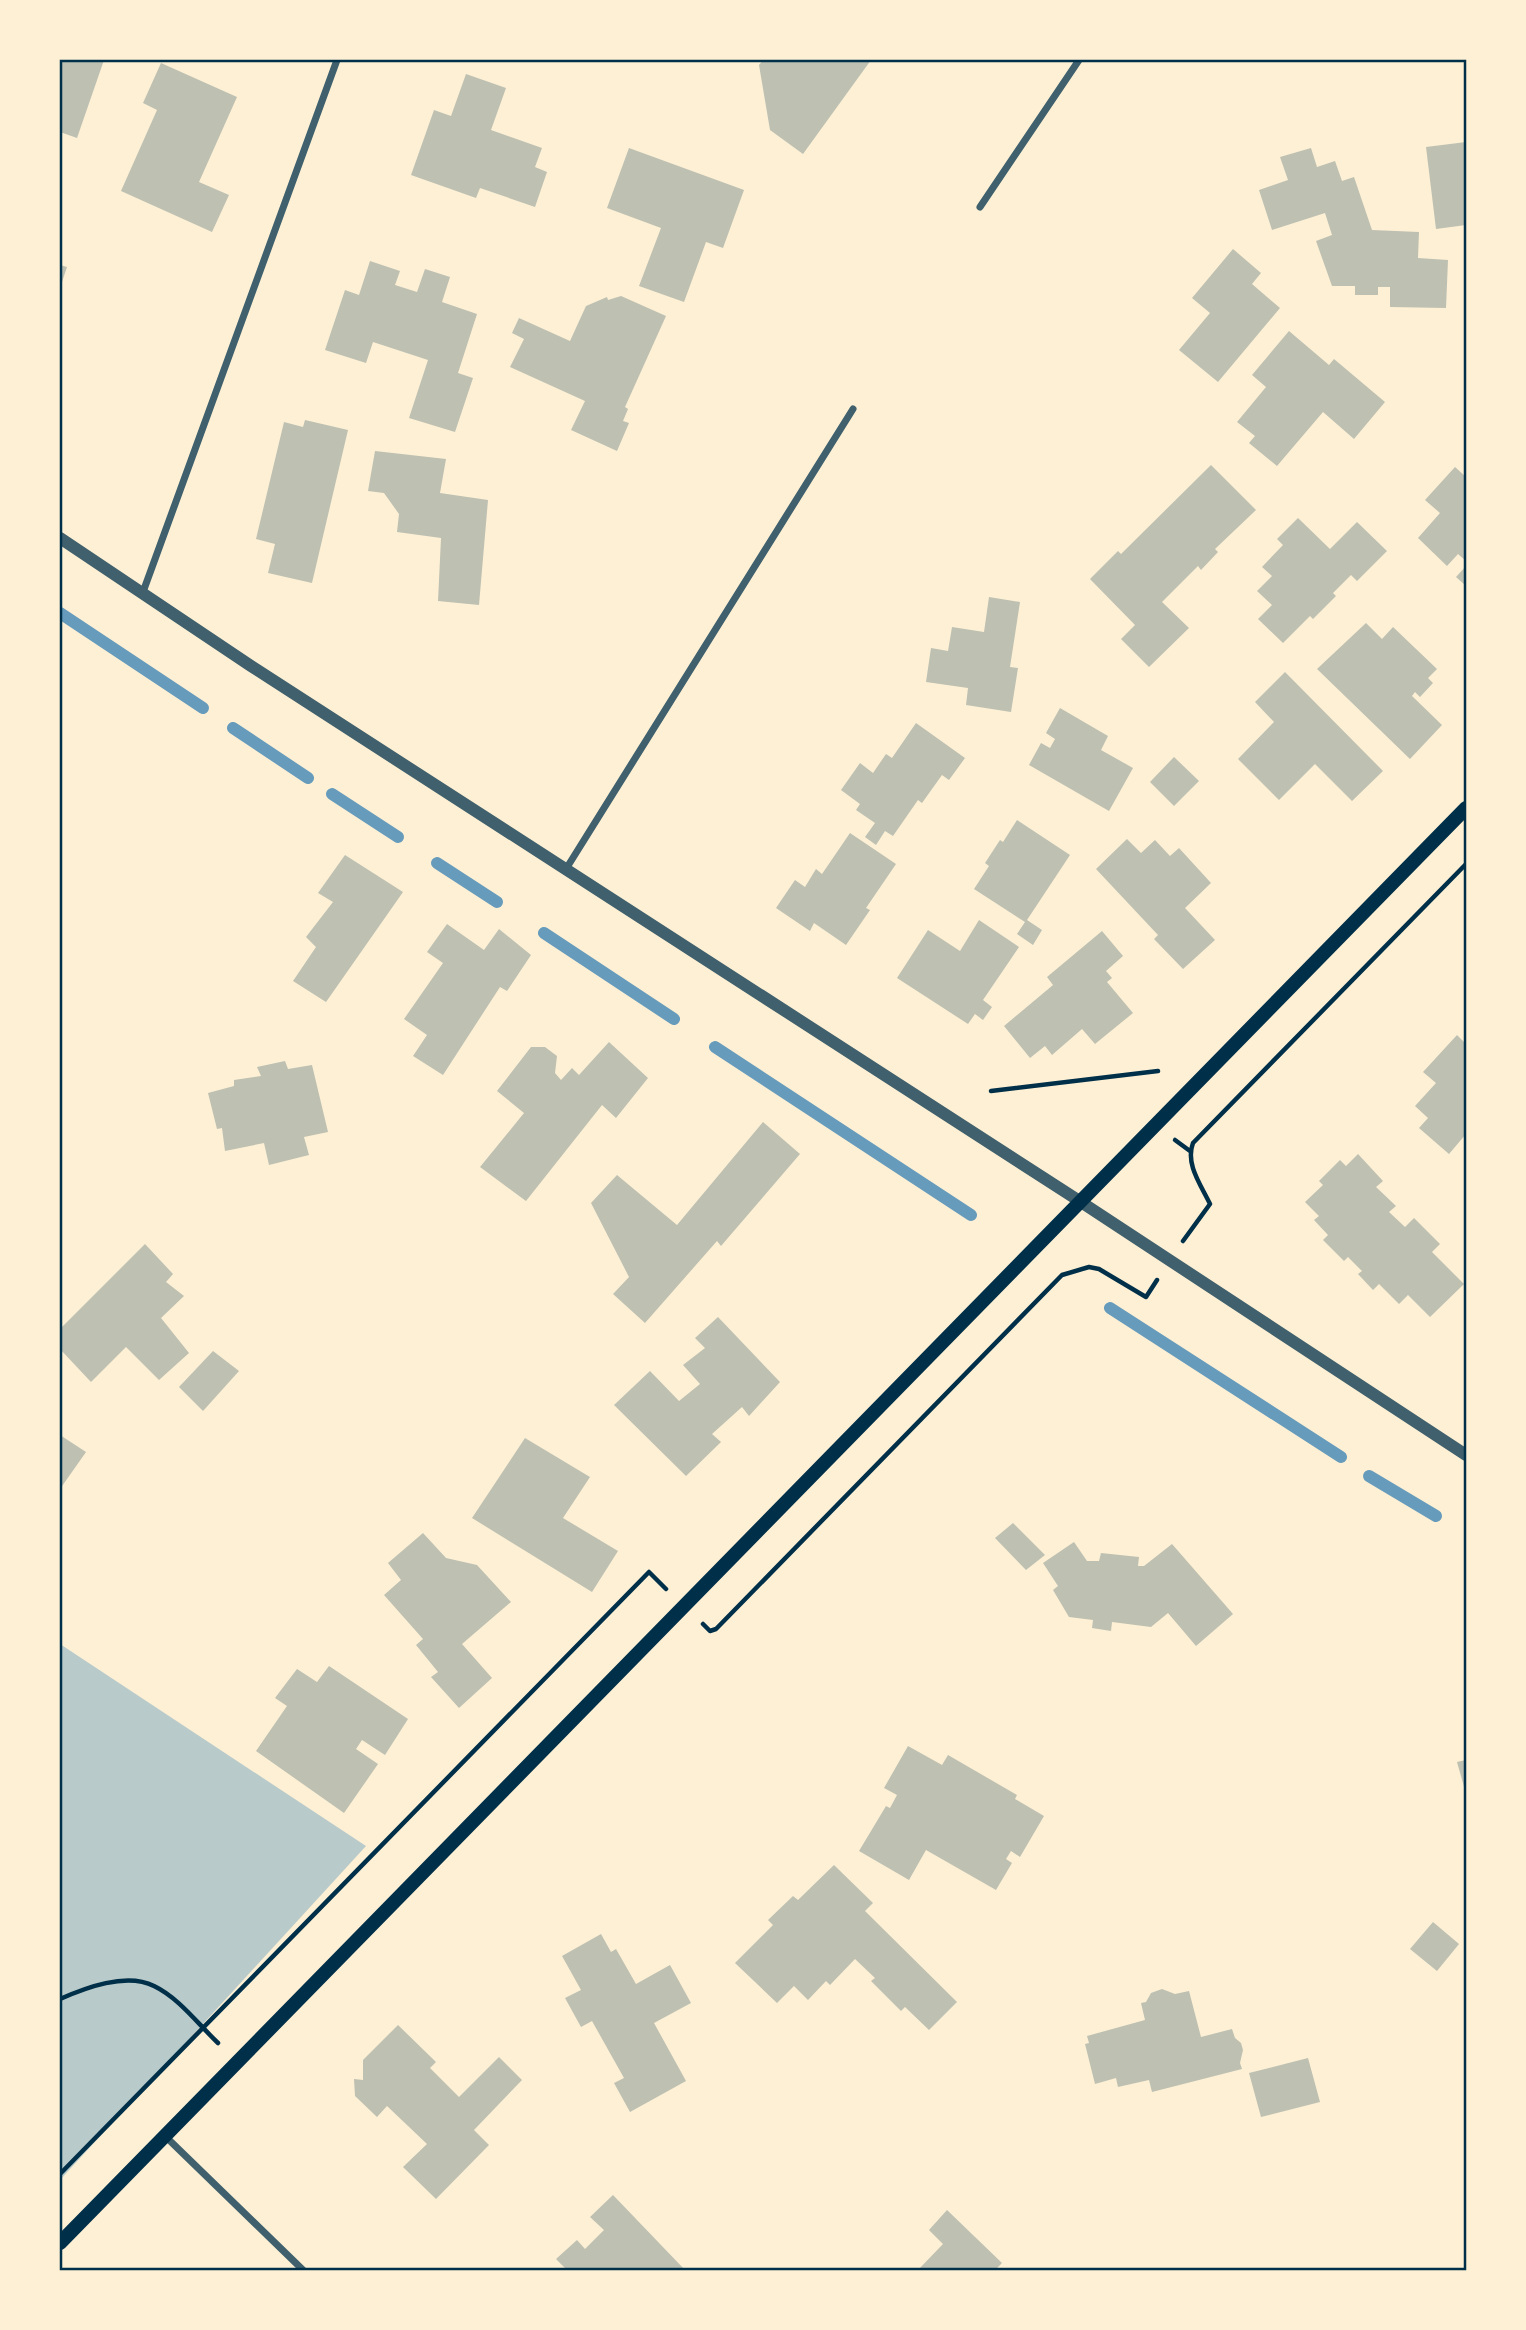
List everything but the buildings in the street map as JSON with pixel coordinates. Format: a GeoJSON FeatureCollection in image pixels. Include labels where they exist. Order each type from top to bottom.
{"type":"FeatureCollection","features":[{"type":"Feature","properties":{"kind":"main road"},"geometry":{"type":"LineString","coordinates":[[60,2243],[1466,808]]}},
{"type":"Feature","properties":{"kind":"street"},"geometry":{"type":"LineString","coordinates":[[143,592],[337,60]]}},
{"type":"Feature","properties":{"kind":"street"},"geometry":{"type":"LineString","coordinates":[[980,207],[1079,60]]}},
{"type":"Feature","properties":{"kind":"street"},"geometry":{"type":"LineString","coordinates":[[566,869],[853,409]]}},
{"type":"Feature","properties":{"kind":"street"},"geometry":{"type":"LineString","coordinates":[[60,538],[251,666],[1081,1202],[1466,1455]]}},
{"type":"Feature","properties":{"kind":"street"},"geometry":{"type":"LineString","coordinates":[[165,2136],[303,2270]]}},
{"type":"Feature","properties":{"kind":"path"},"geometry":{"type":"LineString","coordinates":[[1185,1238],[1210,1204],[1194,1170],[1190,1151],[1193,1143],[1466,864]]}},
{"type":"Feature","properties":{"kind":"path"},"geometry":{"type":"LineString","coordinates":[[991,1091],[1158,1071]]}},
{"type":"Feature","properties":{"kind":"path"},"geometry":{"type":"LineString","coordinates":[[1181,1144],[1190,1151]]}},
{"type":"Feature","properties":{"kind":"path"},"geometry":{"type":"LineString","coordinates":[[706,1628],[713,1632],[1062,1275],[1089,1267],[1099,1269],[1146,1297],[1153,1286]]}},
{"type":"Feature","properties":{"kind":"path"},"geometry":{"type":"LineString","coordinates":[[60,2174],[649,1572],[660,1583]]}},
{"type":"Feature","properties":{"kind":"path"},"geometry":{"type":"LineString","coordinates":[[60,1999],[100,1985],[136,1981],[152,1984],[167,1994],[214,2039]]}},
{"type":"Feature","properties":{"kind":"shaded area"},"geometry":{"type":"Polygon","coordinates":[[[60,1644],[366,1846],[60,2180],[60,1644]]]}},
{"type":"Feature","properties":{"kind":"waterway"},"geometry":{"type":"LineString","coordinates":[[60,613],[203,708]]}},
{"type":"Feature","properties":{"kind":"waterway"},"geometry":{"type":"LineString","coordinates":[[233,728],[308,778]]}},
{"type":"Feature","properties":{"kind":"waterway"},"geometry":{"type":"LineString","coordinates":[[332,794],[398,837]]}},
{"type":"Feature","properties":{"kind":"waterway"},"geometry":{"type":"LineString","coordinates":[[437,863],[497,902]]}},
{"type":"Feature","properties":{"kind":"waterway"},"geometry":{"type":"LineString","coordinates":[[544,933],[674,1019]]}},
{"type":"Feature","properties":{"kind":"waterway"},"geometry":{"type":"LineString","coordinates":[[715,1047],[971,1215]]}},
{"type":"Feature","properties":{"kind":"waterway"},"geometry":{"type":"LineString","coordinates":[[1110,1308],[1341,1457]]}},
{"type":"Feature","properties":{"kind":"waterway"},"geometry":{"type":"LineString","coordinates":[[1369,1476],[1436,1516]]}}]}
